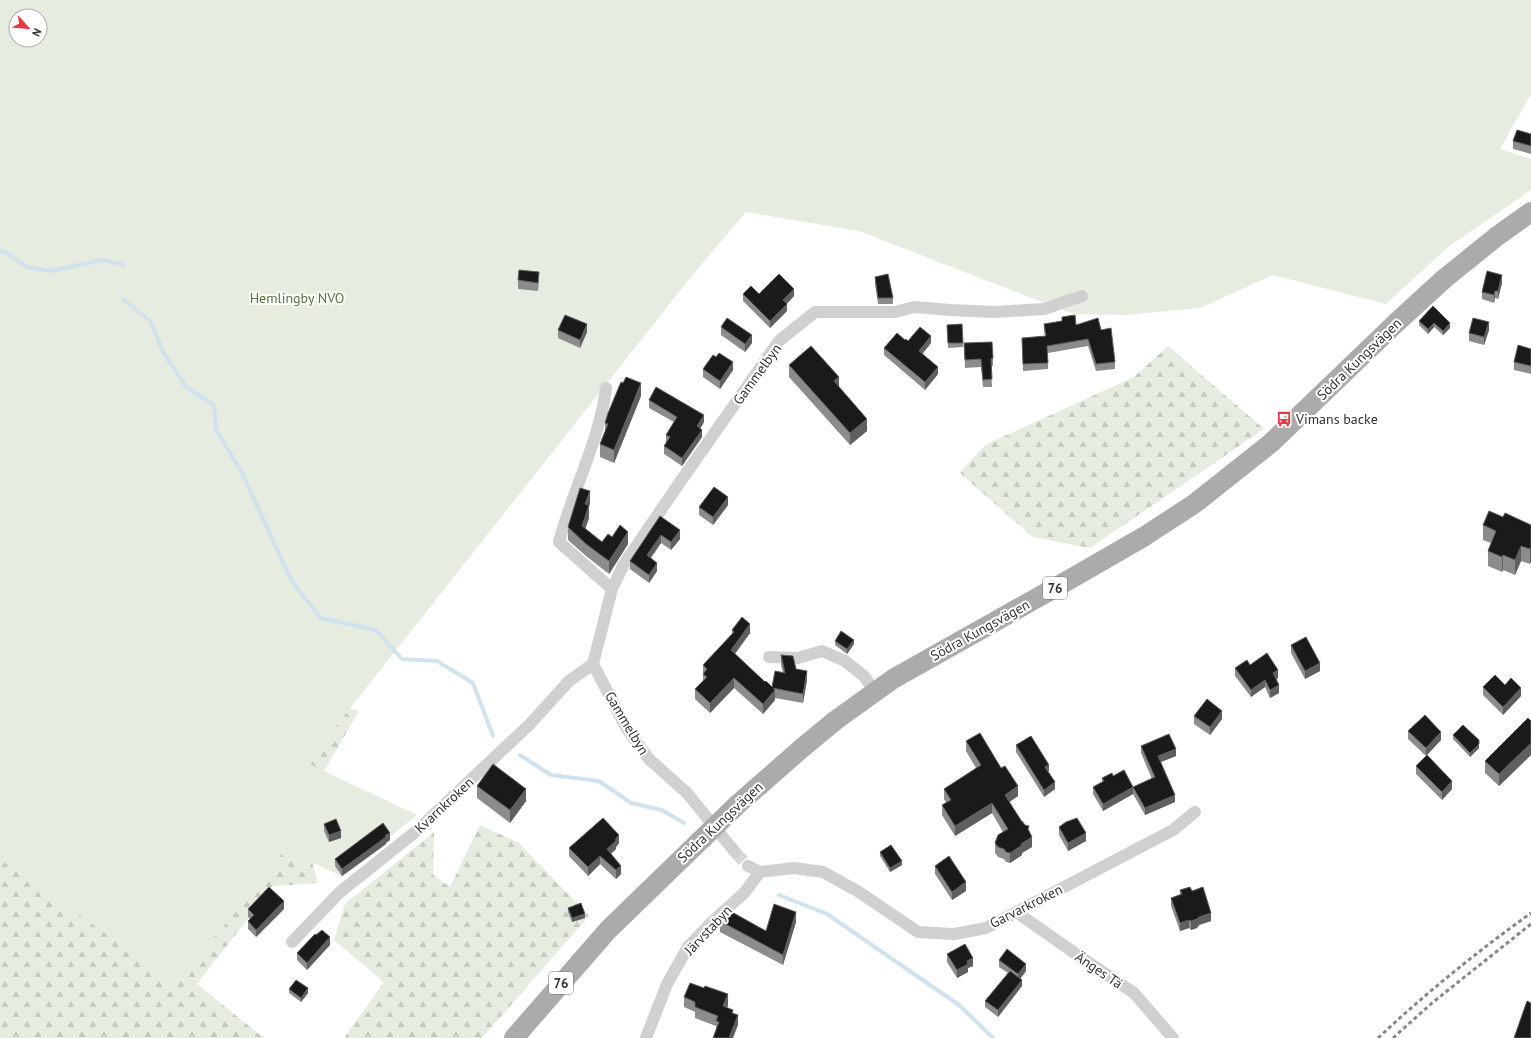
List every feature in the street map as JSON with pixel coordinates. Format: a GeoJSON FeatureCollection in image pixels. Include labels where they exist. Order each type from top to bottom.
{"type":"FeatureCollection","features":[{"type":"Feature","properties":{"kind":"main road","name":"Södra Kungsvägen"},"geometry":{"type":"LineString","coordinates":[[514,1038],[608,930],[715,827],[802,748],[836,720],[893,679],[1067,581],[1132,543],[1194,504],[1271,443],[1397,322],[1444,280],[1496,237],[1531,212]]}},
{"type":"Feature","properties":{"kind":"street","name":"Gammelbyn"},"geometry":{"type":"LineString","coordinates":[[735,852],[687,793],[648,759],[627,729],[593,664],[612,589],[624,564],[682,478],[779,341],[815,312],[895,312],[914,307],[994,312],[1044,309],[1082,296]]}},
{"type":"Feature","properties":{"kind":"street"},"geometry":{"type":"LineString","coordinates":[[606,388],[605,402],[594,438],[558,542],[612,589]]}},
{"type":"Feature","properties":{"kind":"street"},"geometry":{"type":"LineString","coordinates":[[769,657],[798,658],[822,651],[845,661],[864,676],[875,692]]}},
{"type":"Feature","properties":{"kind":"street","name":"Kvarnkroken"},"geometry":{"type":"LineString","coordinates":[[292,942],[340,892],[414,833],[529,725],[569,681],[593,664]]}},
{"type":"Feature","properties":{"kind":"street","name":"Garvarkroken"},"geometry":{"type":"LineString","coordinates":[[760,872],[794,868],[823,872],[859,892],[918,932],[954,934],[986,928],[1173,830],[1195,812]]}},
{"type":"Feature","properties":{"kind":"street"},"geometry":{"type":"LineString","coordinates":[[748,866],[760,872]]}},
{"type":"Feature","properties":{"kind":"street","name":"Järvstabyn"},"geometry":{"type":"LineString","coordinates":[[646,1038],[667,984],[688,947],[713,921],[744,893],[760,872]]}},
{"type":"Feature","properties":{"kind":"street","name":"Änges Tä"},"geometry":{"type":"LineString","coordinates":[[1016,912],[1134,993],[1173,1038]]}},
{"type":"Feature","properties":{"kind":"green space","name":"Hemlingby NVO"},"geometry":{"type":"Polygon","coordinates":[[[0,0],[1531,0],[1531,94],[1500,149],[1531,159],[1531,190],[1448,247],[1386,304],[1273,275],[1200,308],[1126,315],[1073,314],[859,231],[746,212],[686,283],[307,763],[417,815],[342,876],[284,850],[261,884],[174,982],[0,859],[0,0]]]}},
{"type":"Feature","properties":{"kind":"green space"},"geometry":{"type":"Polygon","coordinates":[[[1168,346],[1264,429],[1090,548],[1033,537],[960,473],[985,445],[1134,377],[1168,346]]]}},
{"type":"Feature","properties":{"kind":"green space"},"geometry":{"type":"Polygon","coordinates":[[[0,618],[253,681],[359,711],[299,814],[318,883],[273,886],[197,984],[264,1038],[0,1038],[0,618]]]}},
{"type":"Feature","properties":{"kind":"green space"},"geometry":{"type":"Polygon","coordinates":[[[480,825],[519,843],[589,916],[482,1038],[344,1038],[384,982],[334,940],[345,904],[434,832],[433,875],[450,887],[480,825]]]}},
{"type":"Feature","properties":{"kind":"building"},"geometry":{"type":"Polygon","coordinates":[[[1517,130],[1531,134],[1531,146],[1513,141],[1517,130]]]}},
{"type":"Feature","properties":{"kind":"building"},"geometry":{"type":"Polygon","coordinates":[[[519,270],[539,272],[538,283],[518,280],[519,270]]]}},
{"type":"Feature","properties":{"kind":"building"},"geometry":{"type":"Polygon","coordinates":[[[1487,271],[1502,275],[1498,291],[1495,291],[1494,295],[1482,292],[1487,271]]]}},
{"type":"Feature","properties":{"kind":"building"},"geometry":{"type":"Polygon","coordinates":[[[779,274],[794,289],[783,300],[787,304],[770,321],[743,294],[751,286],[759,294],[779,274]]]}},
{"type":"Feature","properties":{"kind":"building"},"geometry":{"type":"Polygon","coordinates":[[[888,274],[893,298],[878,298],[875,277],[888,274]]]}},
{"type":"Feature","properties":{"kind":"building"},"geometry":{"type":"Polygon","coordinates":[[[1433,306],[1450,323],[1443,331],[1434,323],[1428,329],[1419,321],[1433,306]]]}},
{"type":"Feature","properties":{"kind":"building"},"geometry":{"type":"Polygon","coordinates":[[[565,315],[587,324],[580,340],[558,330],[565,315]]]}},
{"type":"Feature","properties":{"kind":"building"},"geometry":{"type":"Polygon","coordinates":[[[1075,315],[1076,325],[1098,318],[1101,330],[1111,328],[1115,362],[1096,364],[1088,339],[1047,346],[1048,363],[1023,364],[1022,338],[1046,336],[1044,324],[1062,321],[1062,317],[1075,315]]]}},
{"type":"Feature","properties":{"kind":"building"},"geometry":{"type":"Polygon","coordinates":[[[727,318],[752,335],[745,344],[721,327],[727,318]]]}},
{"type":"Feature","properties":{"kind":"building"},"geometry":{"type":"Polygon","coordinates":[[[1473,318],[1489,322],[1484,337],[1469,333],[1473,318]]]}},
{"type":"Feature","properties":{"kind":"building"},"geometry":{"type":"Polygon","coordinates":[[[962,324],[963,343],[948,343],[947,325],[962,324]]]}},
{"type":"Feature","properties":{"kind":"building"},"geometry":{"type":"Polygon","coordinates":[[[920,327],[931,336],[919,351],[938,367],[925,382],[884,348],[897,333],[908,341],[920,327]]]}},
{"type":"Feature","properties":{"kind":"building"},"geometry":{"type":"Polygon","coordinates":[[[992,342],[992,379],[983,380],[981,359],[965,360],[964,343],[992,342]]]}},
{"type":"Feature","properties":{"kind":"building"},"geometry":{"type":"Polygon","coordinates":[[[1518,345],[1531,349],[1531,366],[1514,362],[1518,345]]]}},
{"type":"Feature","properties":{"kind":"building"},"geometry":{"type":"Polygon","coordinates":[[[811,346],[839,377],[834,381],[867,419],[850,433],[789,365],[811,346]]]}},
{"type":"Feature","properties":{"kind":"building"},"geometry":{"type":"Polygon","coordinates":[[[719,353],[733,362],[720,381],[703,369],[713,355],[716,357],[719,353]]]}},
{"type":"Feature","properties":{"kind":"building"},"geometry":{"type":"Polygon","coordinates":[[[626,377],[641,383],[614,450],[600,444],[608,424],[605,423],[608,413],[621,382],[623,383],[626,377]]]}},
{"type":"Feature","properties":{"kind":"building"},"geometry":{"type":"Polygon","coordinates":[[[656,387],[704,415],[697,426],[702,430],[682,458],[664,446],[670,437],[666,435],[677,417],[649,400],[656,387]]]}},
{"type":"Feature","properties":{"kind":"building"},"geometry":{"type":"Polygon","coordinates":[[[714,487],[728,497],[713,517],[699,507],[714,487]]]}},
{"type":"Feature","properties":{"kind":"building"},"geometry":{"type":"Polygon","coordinates":[[[580,488],[590,491],[585,504],[589,505],[582,526],[602,542],[608,534],[612,537],[620,525],[628,532],[609,561],[586,544],[568,527],[580,488]]]}},
{"type":"Feature","properties":{"kind":"building"},"geometry":{"type":"Polygon","coordinates":[[[1489,511],[1503,517],[1505,513],[1531,525],[1530,549],[1521,546],[1515,560],[1503,555],[1502,557],[1488,551],[1496,531],[1483,525],[1489,511]]]}},
{"type":"Feature","properties":{"kind":"building"},"geometry":{"type":"Polygon","coordinates":[[[660,516],[680,530],[671,542],[661,535],[647,555],[657,563],[649,575],[630,561],[660,516]]]}},
{"type":"Feature","properties":{"kind":"building"},"geometry":{"type":"Polygon","coordinates":[[[742,617],[750,624],[731,650],[772,687],[775,671],[785,673],[781,655],[793,656],[796,669],[807,671],[803,694],[773,688],[775,690],[763,704],[734,678],[710,703],[695,689],[707,677],[703,674],[707,669],[703,665],[734,632],[732,630],[742,617]]]}},
{"type":"Feature","properties":{"kind":"building"},"geometry":{"type":"Polygon","coordinates":[[[841,631],[854,640],[847,649],[835,641],[841,631]]]}},
{"type":"Feature","properties":{"kind":"building"},"geometry":{"type":"Polygon","coordinates":[[[1306,637],[1320,663],[1305,671],[1291,645],[1306,637]]]}},
{"type":"Feature","properties":{"kind":"building"},"geometry":{"type":"Polygon","coordinates":[[[1267,653],[1278,670],[1273,673],[1279,685],[1270,690],[1265,680],[1251,690],[1235,668],[1247,660],[1250,665],[1267,653]]]}},
{"type":"Feature","properties":{"kind":"building"},"geometry":{"type":"Polygon","coordinates":[[[1495,675],[1505,685],[1511,678],[1521,688],[1503,707],[1483,687],[1495,675]]]}},
{"type":"Feature","properties":{"kind":"building"},"geometry":{"type":"Polygon","coordinates":[[[1207,699],[1222,711],[1210,727],[1194,716],[1207,699]]]}},
{"type":"Feature","properties":{"kind":"building"},"geometry":{"type":"Polygon","coordinates":[[[1425,715],[1441,732],[1426,748],[1408,731],[1425,715]]]}},
{"type":"Feature","properties":{"kind":"building"},"geometry":{"type":"Polygon","coordinates":[[[1528,718],[1531,721],[1531,743],[1499,774],[1485,761],[1528,718]]]}},
{"type":"Feature","properties":{"kind":"building"},"geometry":{"type":"Polygon","coordinates":[[[1463,725],[1479,740],[1479,744],[1470,753],[1453,735],[1463,725]]]}},
{"type":"Feature","properties":{"kind":"building"},"geometry":{"type":"Polygon","coordinates":[[[980,733],[1001,768],[1005,766],[1018,786],[1005,795],[1022,822],[1029,826],[1028,829],[1032,837],[1010,853],[998,847],[995,843],[998,835],[1008,829],[992,803],[955,826],[942,805],[951,800],[944,789],[981,765],[966,741],[980,733]]]}},
{"type":"Feature","properties":{"kind":"building"},"geometry":{"type":"Polygon","coordinates":[[[1169,734],[1176,749],[1158,756],[1175,795],[1145,808],[1133,787],[1155,777],[1141,746],[1169,734]]]}},
{"type":"Feature","properties":{"kind":"building"},"geometry":{"type":"Polygon","coordinates":[[[1031,736],[1049,765],[1045,767],[1055,782],[1044,790],[1016,745],[1031,736]]]}},
{"type":"Feature","properties":{"kind":"building"},"geometry":{"type":"Polygon","coordinates":[[[1427,755],[1452,781],[1442,792],[1416,766],[1427,755]]]}},
{"type":"Feature","properties":{"kind":"building"},"geometry":{"type":"Polygon","coordinates":[[[493,764],[526,789],[510,810],[477,786],[493,764]]]}},
{"type":"Feature","properties":{"kind":"building"},"geometry":{"type":"Polygon","coordinates":[[[1124,770],[1133,787],[1103,804],[1093,787],[1104,781],[1102,778],[1112,773],[1113,776],[1124,770]]]}},
{"type":"Feature","properties":{"kind":"building"},"geometry":{"type":"Polygon","coordinates":[[[603,818],[619,835],[615,840],[616,841],[607,849],[621,866],[616,870],[600,856],[588,867],[569,848],[603,818]]]}},
{"type":"Feature","properties":{"kind":"building"},"geometry":{"type":"Polygon","coordinates":[[[1077,818],[1086,833],[1068,843],[1059,827],[1066,822],[1077,818]]]}},
{"type":"Feature","properties":{"kind":"building"},"geometry":{"type":"Polygon","coordinates":[[[336,819],[341,831],[329,835],[324,824],[336,819]]]}},
{"type":"Feature","properties":{"kind":"building"},"geometry":{"type":"Polygon","coordinates":[[[383,823],[390,833],[342,869],[335,859],[383,823]]]}},
{"type":"Feature","properties":{"kind":"building"},"geometry":{"type":"Polygon","coordinates":[[[891,845],[902,861],[890,868],[880,852],[891,845]]]}},
{"type":"Feature","properties":{"kind":"building"},"geometry":{"type":"Polygon","coordinates":[[[949,856],[966,882],[952,892],[935,866],[949,856]]]}},
{"type":"Feature","properties":{"kind":"building"},"geometry":{"type":"Polygon","coordinates":[[[269,887],[284,901],[256,930],[248,921],[254,915],[248,909],[269,887]]]}},
{"type":"Feature","properties":{"kind":"building"},"geometry":{"type":"Polygon","coordinates":[[[1190,887],[1192,891],[1203,887],[1211,913],[1191,921],[1189,920],[1180,923],[1171,898],[1182,894],[1180,890],[1190,887]]]}},
{"type":"Feature","properties":{"kind":"building"},"geometry":{"type":"Polygon","coordinates":[[[581,903],[585,914],[572,918],[568,908],[581,903]]]}},
{"type":"Feature","properties":{"kind":"building"},"geometry":{"type":"Polygon","coordinates":[[[774,904],[796,912],[783,955],[720,921],[730,911],[766,931],[774,904]]]}},
{"type":"Feature","properties":{"kind":"building"},"geometry":{"type":"Polygon","coordinates":[[[322,930],[330,937],[307,963],[297,953],[315,934],[316,935],[322,930]]]}},
{"type":"Feature","properties":{"kind":"building"},"geometry":{"type":"Polygon","coordinates":[[[965,944],[973,958],[967,961],[968,964],[957,970],[947,954],[965,944]]]}},
{"type":"Feature","properties":{"kind":"building"},"geometry":{"type":"Polygon","coordinates":[[[1007,949],[1026,964],[1018,974],[999,960],[1007,949]]]}},
{"type":"Feature","properties":{"kind":"building"},"geometry":{"type":"Polygon","coordinates":[[[1010,971],[1022,980],[998,1010],[985,1001],[1010,971]]]}},
{"type":"Feature","properties":{"kind":"building"},"geometry":{"type":"Polygon","coordinates":[[[296,980],[308,988],[301,998],[289,989],[296,980]]]}},
{"type":"Feature","properties":{"kind":"building"},"geometry":{"type":"Polygon","coordinates":[[[690,983],[704,988],[705,986],[728,994],[723,1006],[733,1010],[732,1013],[738,1015],[729,1038],[713,1038],[719,1022],[716,1021],[718,1016],[695,1007],[695,1002],[684,997],[690,983]]]}},
{"type":"Feature","properties":{"kind":"building"},"geometry":{"type":"Polygon","coordinates":[[[1527,1001],[1531,1003],[1531,1038],[1514,1038],[1527,1001]]]}},
{"type":"Feature","properties":{"kind":"waterway"},"geometry":{"type":"LineString","coordinates":[[0,251],[4,251],[27,267],[51,271],[102,260],[124,265]]}},
{"type":"Feature","properties":{"kind":"waterway"},"geometry":{"type":"LineString","coordinates":[[124,300],[151,322],[163,352],[186,387],[214,405],[216,430],[241,471],[292,582],[321,618],[376,630],[402,659],[437,661],[473,683],[493,736]]}},
{"type":"Feature","properties":{"kind":"waterway"},"geometry":{"type":"LineString","coordinates":[[520,755],[551,775],[599,781],[631,803],[662,810],[684,823]]}},
{"type":"Feature","properties":{"kind":"waterway"},"geometry":{"type":"LineString","coordinates":[[779,895],[827,914],[959,1005],[993,1038]]}},
{"type":"Feature","properties":{"kind":"tunnel"},"geometry":{"type":"LineString","coordinates":[[735,852],[748,866]]}},
{"type":"Feature","properties":{"kind":"railway"},"geometry":{"type":"LineString","coordinates":[[1378,1038],[1453,973],[1491,942],[1531,913]]}},
{"type":"Feature","properties":{"kind":"railway"},"geometry":{"type":"LineString","coordinates":[[1393,1038],[1432,1003],[1531,924]]}},
{"type":"Feature","properties":{"kind":"place","name":"Vimans backe"},"geometry":{"type":"Point","coordinates":[1284,419]}}]}
